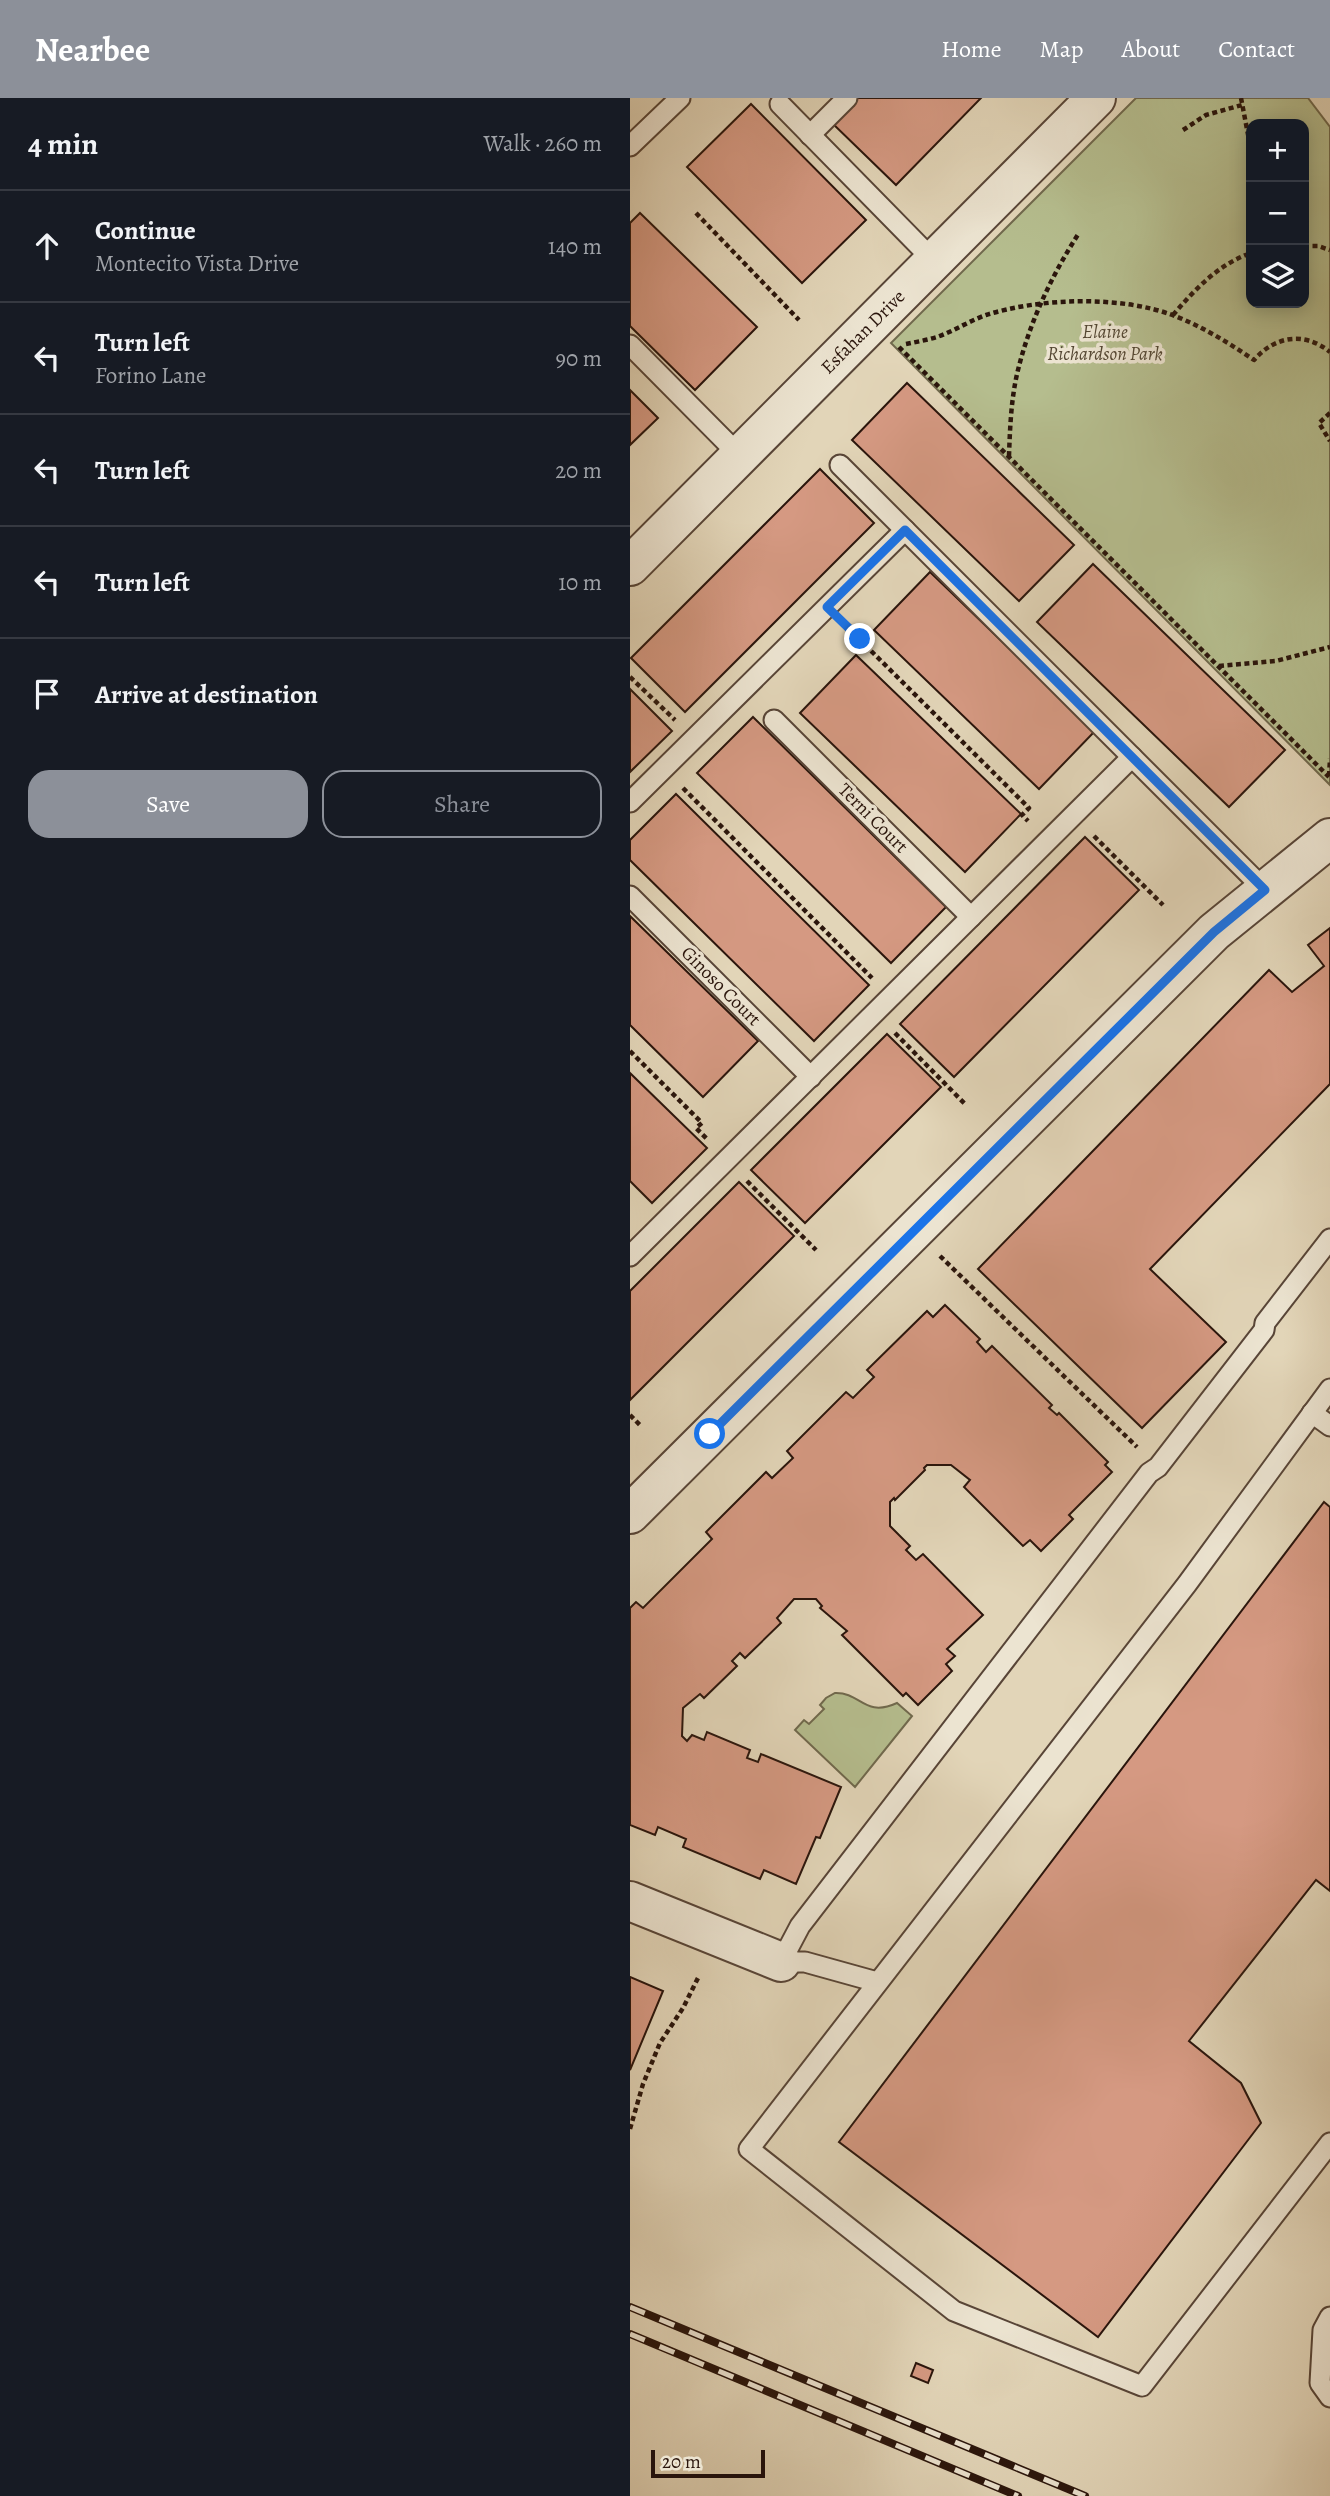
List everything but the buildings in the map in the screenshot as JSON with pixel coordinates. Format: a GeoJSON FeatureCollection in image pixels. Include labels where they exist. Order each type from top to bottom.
{"type":"FeatureCollection","features":[{"type":"Feature","properties":{"kind":"street","name":"Esfahan Drive"},"geometry":{"type":"LineString","coordinates":[[630,566],[1096,98]]}},
{"type":"Feature","properties":{"kind":"street"},"geometry":{"type":"LineString","coordinates":[[630,1514],[1214,932],[1330,838]]}},
{"type":"Feature","properties":{"kind":"street"},"geometry":{"type":"LineString","coordinates":[[630,1901],[781,1962]]}},
{"type":"Feature","properties":{"kind":"lane"},"geometry":{"type":"LineString","coordinates":[[630,146],[680,98]]}},
{"type":"Feature","properties":{"kind":"lane"},"geometry":{"type":"LineString","coordinates":[[810,135],[847,98]]}},
{"type":"Feature","properties":{"kind":"lane"},"geometry":{"type":"LineString","coordinates":[[780,104],[934,261]]}},
{"type":"Feature","properties":{"kind":"lane"},"geometry":{"type":"LineString","coordinates":[[630,345],[740,456]]}},
{"type":"Feature","properties":{"kind":"lane"},"geometry":{"type":"LineString","coordinates":[[840,465],[1265,890]]}},
{"type":"Feature","properties":{"kind":"lane"},"geometry":{"type":"LineString","coordinates":[[630,802],[905,530]]}},
{"type":"Feature","properties":{"kind":"lane","name":"Terni Court"},"geometry":{"type":"LineString","coordinates":[[774,720],[971,917]]}},
{"type":"Feature","properties":{"kind":"lane"},"geometry":{"type":"LineString","coordinates":[[630,1255],[1132,757]]}},
{"type":"Feature","properties":{"kind":"lane","name":"Ginoso Court"},"geometry":{"type":"LineString","coordinates":[[630,896],[811,1076]]}},
{"type":"Feature","properties":{"kind":"lane"},"geometry":{"type":"LineString","coordinates":[[877,1983],[804,1962],[781,1962],[800,1926],[1149,1473],[1158,1467],[1264,1330],[1265,1324],[1330,1239]]}},
{"type":"Feature","properties":{"kind":"lane"},"geometry":{"type":"LineString","coordinates":[[1330,1389],[1187,1584],[749,2149],[954,2311],[1142,2386],[1330,2143]]}},
{"type":"Feature","properties":{"kind":"lane"},"geometry":{"type":"LineString","coordinates":[[1312,1413],[1330,1426]]}},
{"type":"Feature","properties":{"kind":"lane"},"geometry":{"type":"LineString","coordinates":[[1330,2317],[1324,2330],[1320,2383],[1330,2397]]}},
{"type":"Feature","properties":{"kind":"path"},"geometry":{"type":"LineString","coordinates":[[1241,98],[1246,125]]}},
{"type":"Feature","properties":{"kind":"path"},"geometry":{"type":"LineString","coordinates":[[1182,130],[1206,115],[1242,105]]}},
{"type":"Feature","properties":{"kind":"path"},"geometry":{"type":"LineString","coordinates":[[696,213],[799,320]]}},
{"type":"Feature","properties":{"kind":"path"},"geometry":{"type":"LineString","coordinates":[[1009,457],[1017,372],[1041,303],[1079,233]]}},
{"type":"Feature","properties":{"kind":"path"},"geometry":{"type":"LineString","coordinates":[[1309,246],[1330,250]]}},
{"type":"Feature","properties":{"kind":"path"},"geometry":{"type":"LineString","coordinates":[[1173,315],[1193,291],[1234,259],[1246,255]]}},
{"type":"Feature","properties":{"kind":"path"},"geometry":{"type":"LineString","coordinates":[[1330,352],[1323,346],[1305,340],[1279,339],[1263,349],[1254,360],[1216,335],[1173,315],[1127,305],[1083,301],[1041,303],[985,316],[937,337],[899,346],[1328,777],[1330,759]]}},
{"type":"Feature","properties":{"kind":"path"},"geometry":{"type":"LineString","coordinates":[[1330,413],[1320,423],[1330,440]]}},
{"type":"Feature","properties":{"kind":"path"},"geometry":{"type":"LineString","coordinates":[[827,607],[1028,808]]}},
{"type":"Feature","properties":{"kind":"path"},"geometry":{"type":"LineString","coordinates":[[1218,666],[1276,661],[1330,647]]}},
{"type":"Feature","properties":{"kind":"path"},"geometry":{"type":"LineString","coordinates":[[630,677],[679,723]]}},
{"type":"Feature","properties":{"kind":"path"},"geometry":{"type":"LineString","coordinates":[[677,783],[877,983]]}},
{"type":"Feature","properties":{"kind":"path"},"geometry":{"type":"LineString","coordinates":[[1073,816],[1163,905]]}},
{"type":"Feature","properties":{"kind":"path"},"geometry":{"type":"LineString","coordinates":[[890,1027],[965,1104]]}},
{"type":"Feature","properties":{"kind":"path"},"geometry":{"type":"LineString","coordinates":[[630,1051],[702,1123],[696,1128],[715,1148]]}},
{"type":"Feature","properties":{"kind":"path"},"geometry":{"type":"LineString","coordinates":[[742,1175],[816,1250]]}},
{"type":"Feature","properties":{"kind":"path"},"geometry":{"type":"LineString","coordinates":[[938,1254],[1158,1467]]}},
{"type":"Feature","properties":{"kind":"path"},"geometry":{"type":"LineString","coordinates":[[630,1415],[642,1427]]}},
{"type":"Feature","properties":{"kind":"path"},"geometry":{"type":"LineString","coordinates":[[630,2129],[643,2084],[660,2043],[683,2008],[699,1976]]}},
{"type":"Feature","properties":{"kind":"green space","name":"Elaine Richardson Park"},"geometry":{"type":"Polygon","coordinates":[[[1136,98],[1308,98],[1330,127],[1330,785],[891,343],[1136,98]]]}},
{"type":"Feature","properties":{"kind":"green space"},"geometry":{"type":"Polygon","coordinates":[[[835,1693],[851,1696],[877,1708],[897,1703],[912,1716],[855,1787],[795,1730],[804,1720],[809,1724],[824,1709],[820,1705],[835,1693]]]}},
{"type":"Feature","properties":{"kind":"railway"},"geometry":{"type":"LineString","coordinates":[[630,2307],[1085,2496]]}},
{"type":"Feature","properties":{"kind":"railway"},"geometry":{"type":"LineString","coordinates":[[630,2334],[1018,2496]]}},
{"type":"Feature","properties":{"kind":"route"},"geometry":{"type":"LineString","coordinates":[[710,1434],[1214,932],[1265,890],[905,530],[827,607],[860,639]]}}]}
